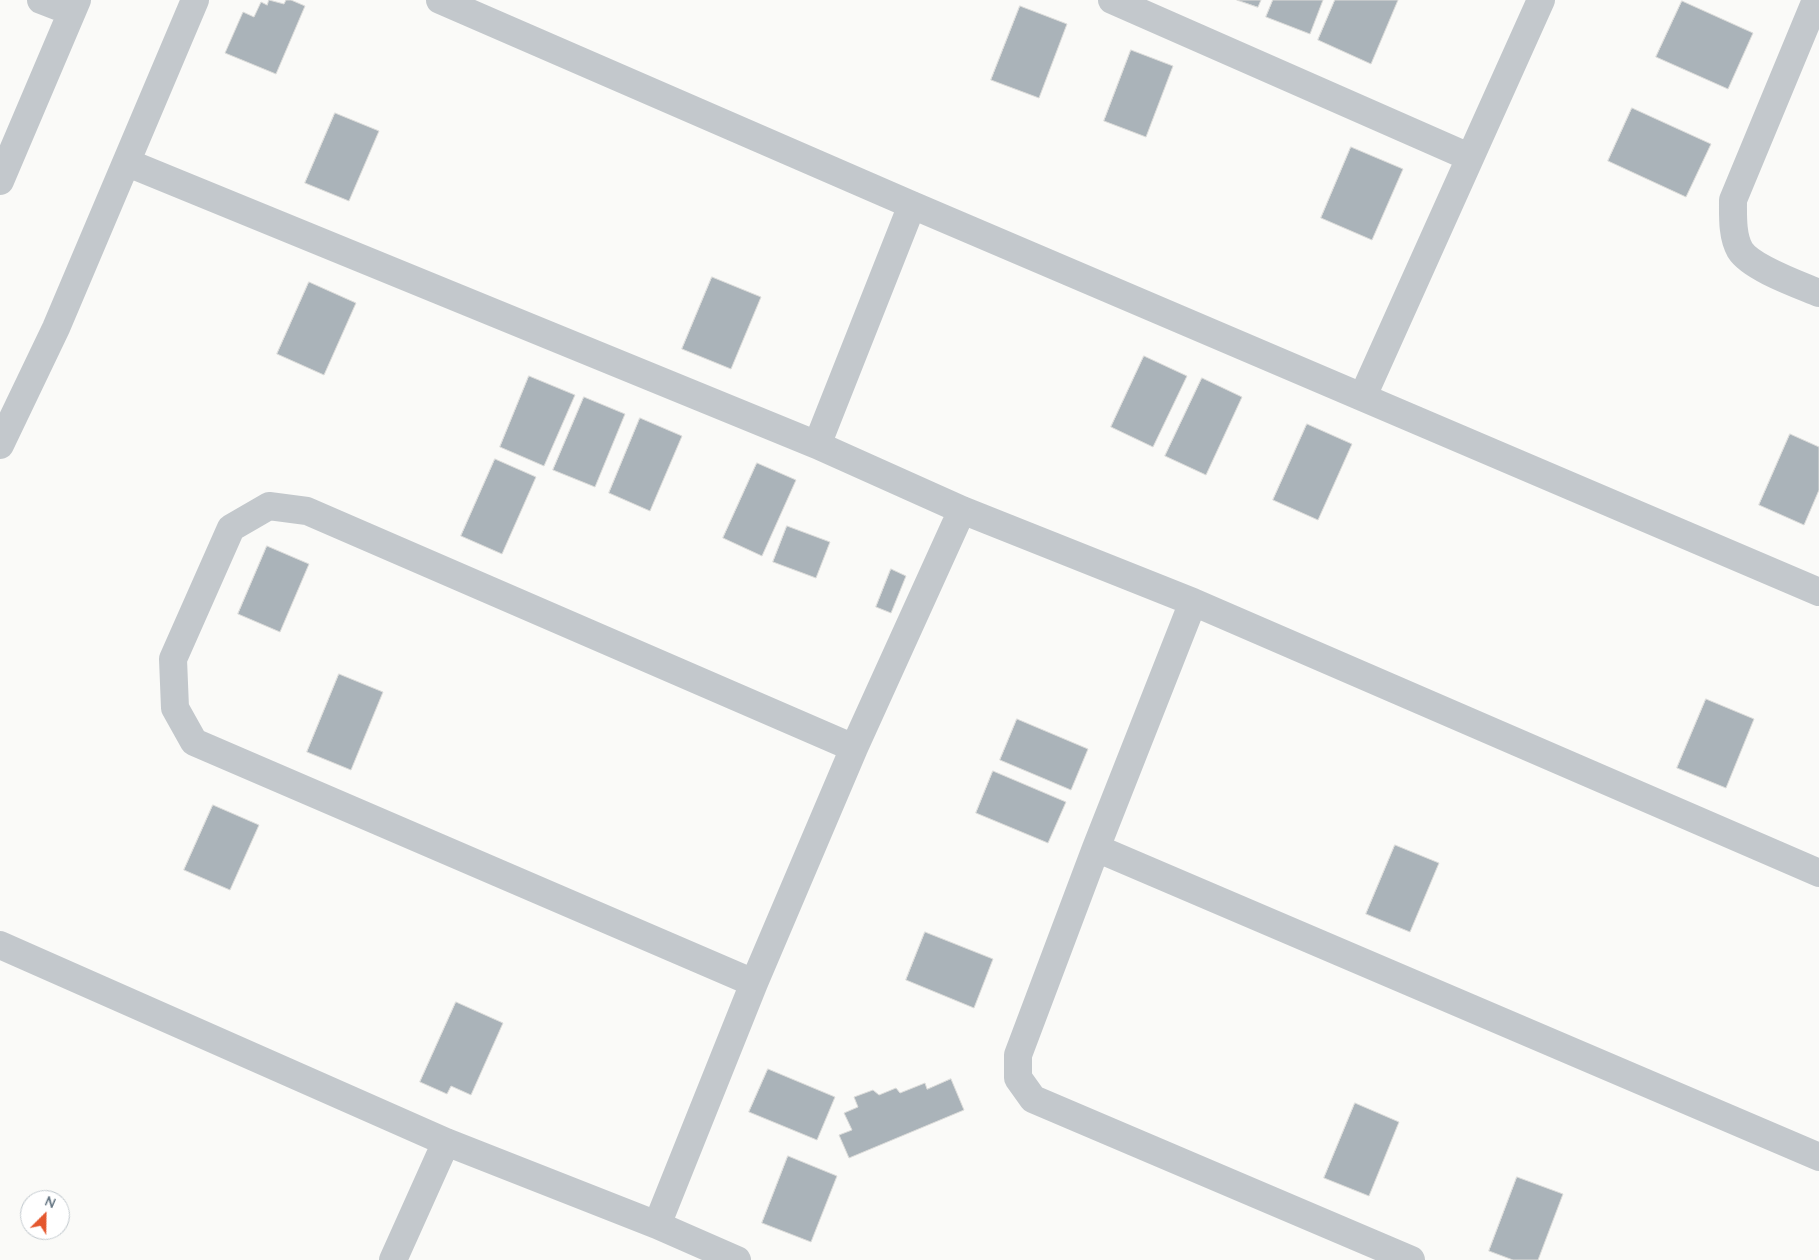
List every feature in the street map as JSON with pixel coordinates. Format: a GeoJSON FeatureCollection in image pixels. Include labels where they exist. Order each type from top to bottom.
{"type":"FeatureCollection","features":[{"type":"Feature","properties":{"kind":"street"},"geometry":{"type":"LineString","coordinates":[[0,181],[75,6],[41,0]]}},
{"type":"Feature","properties":{"kind":"street"},"geometry":{"type":"LineString","coordinates":[[0,446],[56,328],[128,163],[195,0]]}},
{"type":"Feature","properties":{"kind":"street"},"geometry":{"type":"LineString","coordinates":[[440,0],[492,11],[912,205],[1819,592]]}},
{"type":"Feature","properties":{"kind":"street"},"geometry":{"type":"LineString","coordinates":[[1112,0],[1469,157]]}},
{"type":"Feature","properties":{"kind":"street"},"geometry":{"type":"LineString","coordinates":[[1363,396],[1541,0]]}},
{"type":"Feature","properties":{"kind":"street"},"geometry":{"type":"LineString","coordinates":[[1808,2],[1733,200],[1734,225],[1740,251],[1766,271],[1819,294]]}},
{"type":"Feature","properties":{"kind":"street"},"geometry":{"type":"LineString","coordinates":[[128,163],[817,445],[962,510],[1193,602],[1819,873]]}},
{"type":"Feature","properties":{"kind":"street"},"geometry":{"type":"LineString","coordinates":[[817,445],[912,205]]}},
{"type":"Feature","properties":{"kind":"street"},"geometry":{"type":"LineString","coordinates":[[754,983],[194,742],[175,708],[173,659],[231,528],[269,506],[307,511],[854,748]]}},
{"type":"Feature","properties":{"kind":"street"},"geometry":{"type":"LineString","coordinates":[[657,1225],[754,983],[854,748],[962,510]]}},
{"type":"Feature","properties":{"kind":"street"},"geometry":{"type":"LineString","coordinates":[[1193,602],[1096,848],[1018,1055],[1018,1078],[1033,1099],[1411,1260]]}},
{"type":"Feature","properties":{"kind":"street"},"geometry":{"type":"LineString","coordinates":[[1096,848],[1819,1157]]}},
{"type":"Feature","properties":{"kind":"street"},"geometry":{"type":"LineString","coordinates":[[0,945],[446,1142],[657,1225],[737,1260]]}},
{"type":"Feature","properties":{"kind":"street"},"geometry":{"type":"LineString","coordinates":[[393,1260],[446,1142]]}},
{"type":"Feature","properties":{"kind":"building"},"geometry":{"type":"Polygon","coordinates":[[[269,0],[284,4],[286,0],[291,0],[305,6],[276,74],[225,53],[243,12],[254,17],[261,2],[267,5],[269,0]]]}},
{"type":"Feature","properties":{"kind":"building"},"geometry":{"type":"Polygon","coordinates":[[[1237,0],[1261,0],[1258,7],[1237,0]]]}},
{"type":"Feature","properties":{"kind":"building"},"geometry":{"type":"Polygon","coordinates":[[[1273,0],[1323,0],[1310,34],[1266,17],[1273,0]]]}},
{"type":"Feature","properties":{"kind":"building"},"geometry":{"type":"Polygon","coordinates":[[[1335,0],[1398,0],[1371,64],[1318,40],[1335,0]]]}},
{"type":"Feature","properties":{"kind":"building"},"geometry":{"type":"Polygon","coordinates":[[[1682,1],[1753,33],[1728,89],[1656,57],[1682,1]]]}},
{"type":"Feature","properties":{"kind":"building"},"geometry":{"type":"Polygon","coordinates":[[[1020,6],[1067,24],[1039,98],[991,80],[1020,6]]]}},
{"type":"Feature","properties":{"kind":"building"},"geometry":{"type":"Polygon","coordinates":[[[1131,50],[1173,66],[1146,137],[1104,121],[1131,50]]]}},
{"type":"Feature","properties":{"kind":"building"},"geometry":{"type":"Polygon","coordinates":[[[1632,108],[1711,144],[1686,197],[1608,161],[1632,108]]]}},
{"type":"Feature","properties":{"kind":"building"},"geometry":{"type":"Polygon","coordinates":[[[335,113],[379,131],[349,201],[305,183],[335,113]]]}},
{"type":"Feature","properties":{"kind":"building"},"geometry":{"type":"Polygon","coordinates":[[[1351,147],[1403,169],[1372,240],[1321,218],[1351,147]]]}},
{"type":"Feature","properties":{"kind":"building"},"geometry":{"type":"Polygon","coordinates":[[[712,277],[761,297],[731,369],[682,349],[712,277]]]}},
{"type":"Feature","properties":{"kind":"building"},"geometry":{"type":"Polygon","coordinates":[[[309,282],[356,303],[324,375],[277,354],[309,282]]]}},
{"type":"Feature","properties":{"kind":"building"},"geometry":{"type":"Polygon","coordinates":[[[1144,356],[1187,376],[1153,447],[1111,427],[1144,356]]]}},
{"type":"Feature","properties":{"kind":"building"},"geometry":{"type":"Polygon","coordinates":[[[529,376],[575,395],[544,466],[500,447],[529,376]]]}},
{"type":"Feature","properties":{"kind":"building"},"geometry":{"type":"Polygon","coordinates":[[[1202,378],[1242,397],[1206,475],[1165,456],[1202,378]]]}},
{"type":"Feature","properties":{"kind":"building"},"geometry":{"type":"Polygon","coordinates":[[[584,397],[625,414],[595,487],[553,470],[584,397]]]}},
{"type":"Feature","properties":{"kind":"building"},"geometry":{"type":"Polygon","coordinates":[[[640,418],[682,436],[650,511],[609,493],[640,418]]]}},
{"type":"Feature","properties":{"kind":"building"},"geometry":{"type":"Polygon","coordinates":[[[1307,424],[1352,444],[1318,520],[1273,500],[1307,424]]]}},
{"type":"Feature","properties":{"kind":"building"},"geometry":{"type":"Polygon","coordinates":[[[1790,434],[1819,447],[1819,490],[1804,525],[1759,505],[1790,434]]]}},
{"type":"Feature","properties":{"kind":"building"},"geometry":{"type":"Polygon","coordinates":[[[495,459],[536,477],[502,554],[461,536],[495,459]]]}},
{"type":"Feature","properties":{"kind":"building"},"geometry":{"type":"Polygon","coordinates":[[[757,463],[796,480],[762,556],[723,538],[757,463]]]}},
{"type":"Feature","properties":{"kind":"building"},"geometry":{"type":"Polygon","coordinates":[[[787,526],[830,542],[816,578],[773,562],[787,526]]]}},
{"type":"Feature","properties":{"kind":"building"},"geometry":{"type":"Polygon","coordinates":[[[267,546],[309,564],[280,632],[238,614],[267,546]]]}},
{"type":"Feature","properties":{"kind":"building"},"geometry":{"type":"Polygon","coordinates":[[[891,569],[906,576],[891,613],[876,607],[891,569]]]}},
{"type":"Feature","properties":{"kind":"building"},"geometry":{"type":"Polygon","coordinates":[[[339,674],[383,692],[351,770],[307,752],[339,674]]]}},
{"type":"Feature","properties":{"kind":"building"},"geometry":{"type":"Polygon","coordinates":[[[1706,699],[1754,719],[1726,788],[1677,768],[1706,699]]]}},
{"type":"Feature","properties":{"kind":"building"},"geometry":{"type":"Polygon","coordinates":[[[1017,719],[1088,749],[1071,790],[1000,760],[1017,719]]]}},
{"type":"Feature","properties":{"kind":"building"},"geometry":{"type":"Polygon","coordinates":[[[993,771],[1066,802],[1048,843],[976,813],[993,771]]]}},
{"type":"Feature","properties":{"kind":"building"},"geometry":{"type":"Polygon","coordinates":[[[213,805],[259,825],[230,890],[184,870],[213,805]]]}},
{"type":"Feature","properties":{"kind":"building"},"geometry":{"type":"Polygon","coordinates":[[[1395,845],[1439,863],[1410,932],[1366,914],[1395,845]]]}},
{"type":"Feature","properties":{"kind":"building"},"geometry":{"type":"Polygon","coordinates":[[[925,932],[993,959],[974,1008],[906,980],[925,932]]]}},
{"type":"Feature","properties":{"kind":"building"},"geometry":{"type":"Polygon","coordinates":[[[456,1002],[503,1023],[471,1095],[451,1086],[447,1094],[420,1082],[456,1002]]]}},
{"type":"Feature","properties":{"kind":"building"},"geometry":{"type":"Polygon","coordinates":[[[768,1069],[835,1097],[817,1140],[749,1112],[768,1069]]]}},
{"type":"Feature","properties":{"kind":"building"},"geometry":{"type":"Polygon","coordinates":[[[951,1079],[964,1110],[849,1158],[839,1135],[852,1130],[844,1113],[858,1107],[854,1097],[873,1090],[879,1095],[896,1088],[900,1093],[925,1083],[927,1089],[951,1079]]]}},
{"type":"Feature","properties":{"kind":"building"},"geometry":{"type":"Polygon","coordinates":[[[1355,1103],[1399,1122],[1369,1196],[1324,1178],[1355,1103]]]}},
{"type":"Feature","properties":{"kind":"building"},"geometry":{"type":"Polygon","coordinates":[[[788,1156],[837,1176],[811,1242],[762,1223],[788,1156]]]}},
{"type":"Feature","properties":{"kind":"building"},"geometry":{"type":"Polygon","coordinates":[[[1517,1177],[1563,1194],[1538,1260],[1513,1260],[1489,1251],[1517,1177]]]}}]}
